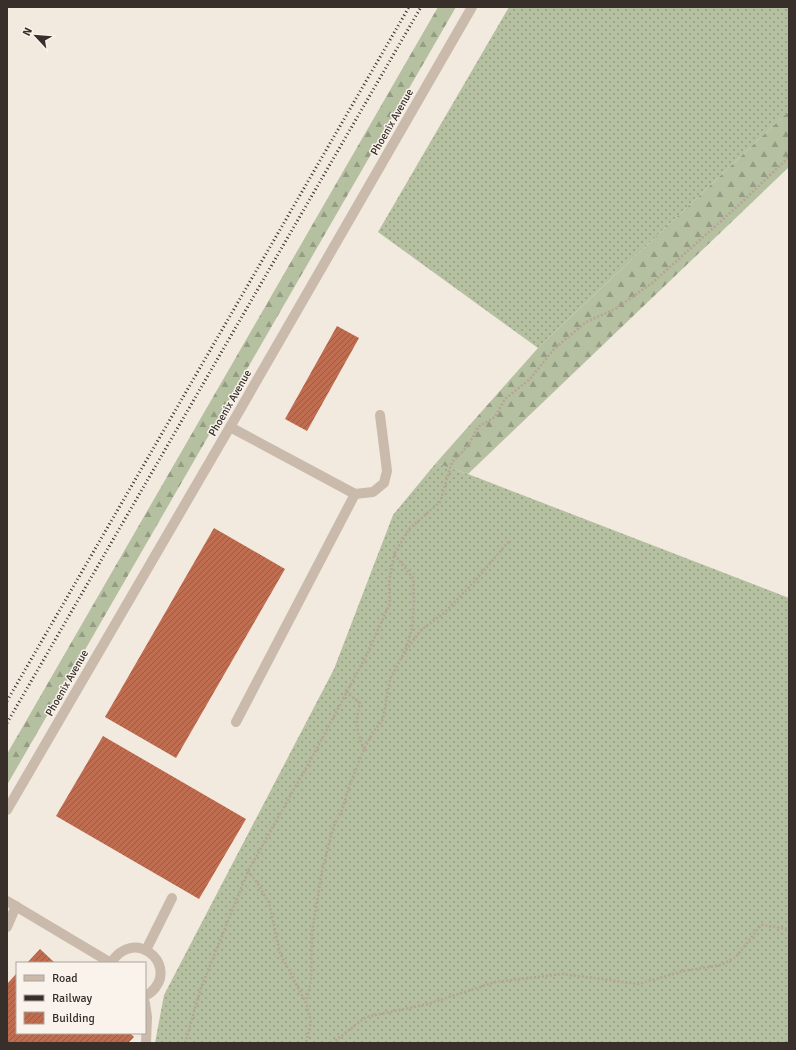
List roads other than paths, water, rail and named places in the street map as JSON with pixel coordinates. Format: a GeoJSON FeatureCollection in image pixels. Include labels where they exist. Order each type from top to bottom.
{"type":"FeatureCollection","features":[{"type":"Feature","properties":{"kind":"lane","name":"Phoenix Avenue"},"geometry":{"type":"LineString","coordinates":[[7,810],[472,7]]}},
{"type":"Feature","properties":{"kind":"lane"},"geometry":{"type":"LineString","coordinates":[[230,427],[355,494],[373,492],[384,483],[387,470],[380,415]]}},
{"type":"Feature","properties":{"kind":"lane"},"geometry":{"type":"LineString","coordinates":[[236,722],[355,494]]}},
{"type":"Feature","properties":{"kind":"lane"},"geometry":{"type":"LineString","coordinates":[[146,950],[172,898]]}},
{"type":"Feature","properties":{"kind":"lane"},"geometry":{"type":"LineString","coordinates":[[7,900],[109,962]]}},
{"type":"Feature","properties":{"kind":"lane"},"geometry":{"type":"LineString","coordinates":[[7,927],[16,906]]}},
{"type":"Feature","properties":{"kind":"lane"},"geometry":{"type":"LineString","coordinates":[[112,962],[116,955],[132,947],[146,950],[153,955],[158,962],[160,976],[157,985],[146,995]]}},
{"type":"Feature","properties":{"kind":"lane"},"geometry":{"type":"LineString","coordinates":[[146,1010],[146,1043]]}},
{"type":"Feature","properties":{"kind":"railway"},"geometry":{"type":"LineString","coordinates":[[7,701],[409,7]]}},
{"type":"Feature","properties":{"kind":"railway"},"geometry":{"type":"LineString","coordinates":[[7,723],[421,7]]}}]}
